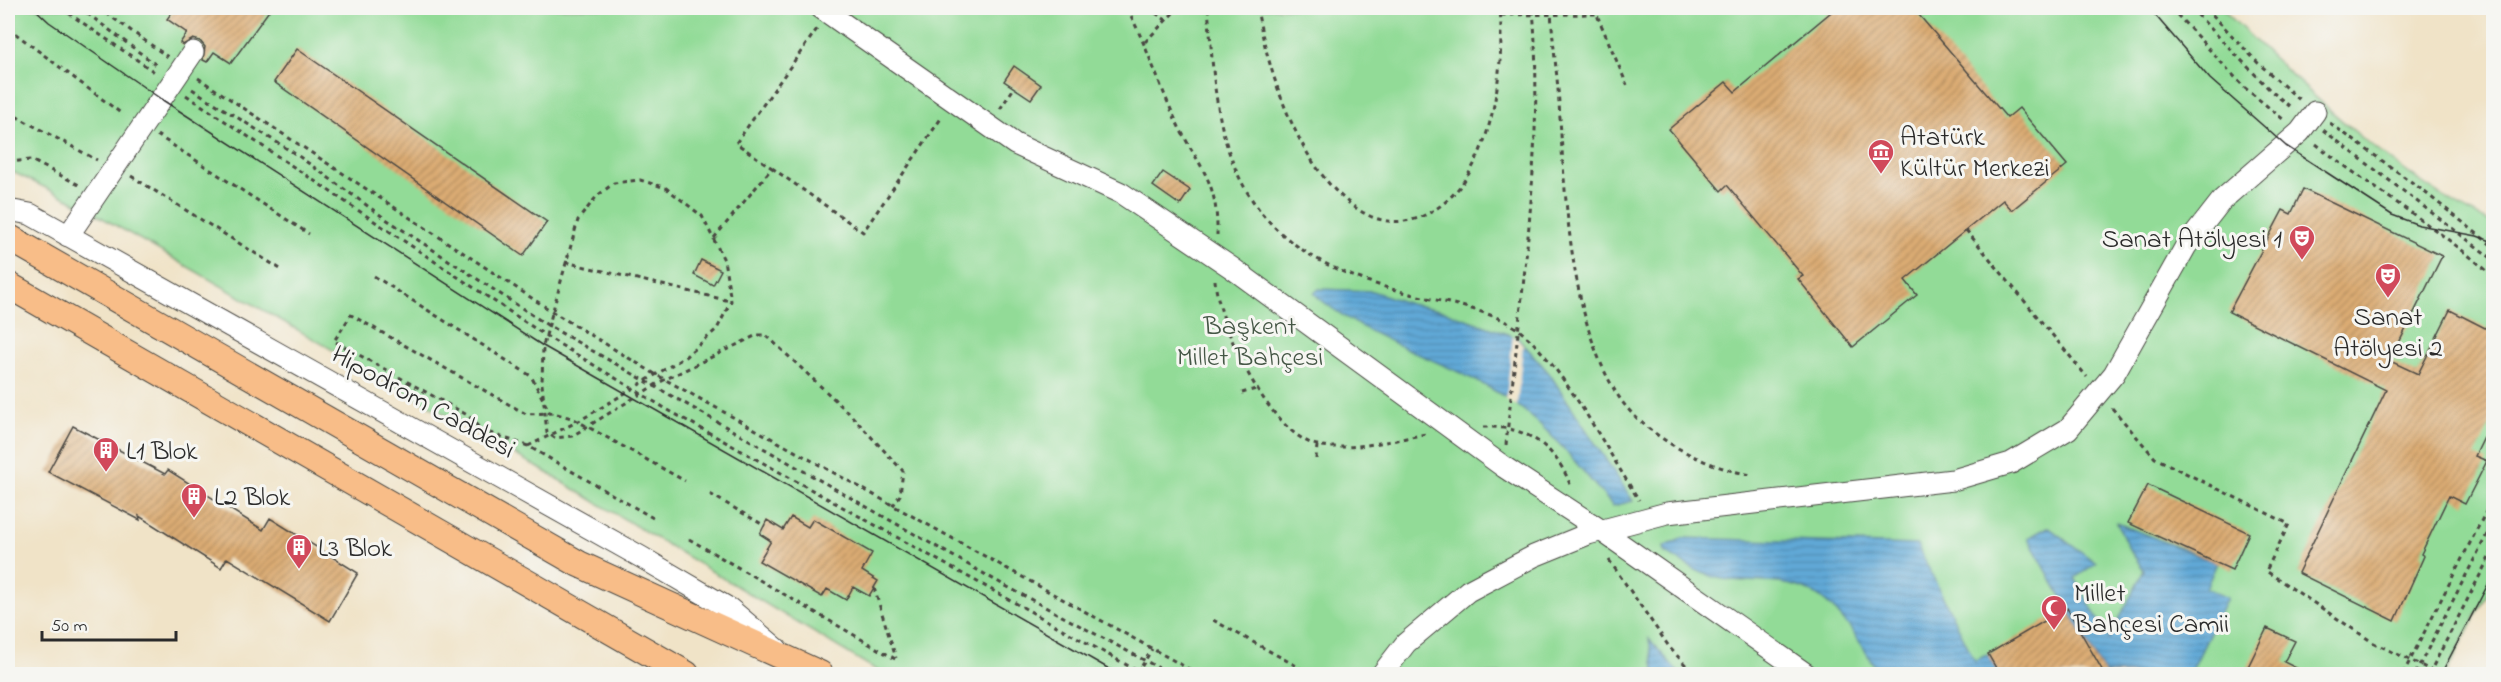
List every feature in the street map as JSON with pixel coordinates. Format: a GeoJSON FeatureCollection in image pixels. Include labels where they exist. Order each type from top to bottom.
{"type":"FeatureCollection","features":[{"type":"Feature","properties":{"kind":"main road","name":"Hipodrom Caddesi"},"geometry":{"type":"LineString","coordinates":[[8,237],[579,564],[800,672]]}},
{"type":"Feature","properties":{"kind":"main road"},"geometry":{"type":"LineString","coordinates":[[8,285],[686,675]]}},
{"type":"Feature","properties":{"kind":"street"},"geometry":{"type":"LineString","coordinates":[[825,10],[1015,144],[1120,193],[1241,274],[1504,467],[1602,531],[1806,675]]}},
{"type":"Feature","properties":{"kind":"street"},"geometry":{"type":"LineString","coordinates":[[68,236],[96,195],[106,163],[180,71]]}},
{"type":"Feature","properties":{"kind":"street"},"geometry":{"type":"LineString","coordinates":[[1382,675],[1406,643],[1468,591],[1534,556],[1602,531],[1667,513],[1953,480],[2011,463],[2058,435],[2068,429],[2114,374],[2186,246],[2222,200],[2308,122]]}},
{"type":"Feature","properties":{"kind":"street","name":"Hipodrom Caddesi"},"geometry":{"type":"LineString","coordinates":[[8,210],[30,214],[730,609],[800,672]]}},
{"type":"Feature","properties":{"kind":"path"},"geometry":{"type":"LineString","coordinates":[[61,8],[180,71],[383,217],[549,326],[643,382],[1002,584],[1170,675]]}},
{"type":"Feature","properties":{"kind":"path"},"geometry":{"type":"LineString","coordinates":[[80,8],[552,312],[655,374],[1198,675]]}},
{"type":"Feature","properties":{"kind":"path"},"geometry":{"type":"LineString","coordinates":[[99,8],[180,71],[546,336],[633,388],[1143,675]]}},
{"type":"Feature","properties":{"kind":"path"},"geometry":{"type":"LineString","coordinates":[[1127,8],[1145,42],[1179,127],[1211,183],[1217,217],[1216,237]]}},
{"type":"Feature","properties":{"kind":"path"},"geometry":{"type":"LineString","coordinates":[[1148,8],[1166,20]]}},
{"type":"Feature","properties":{"kind":"path"},"geometry":{"type":"LineString","coordinates":[[1145,42],[1178,8]]}},
{"type":"Feature","properties":{"kind":"path"},"geometry":{"type":"LineString","coordinates":[[1208,8],[1218,106],[1223,132],[1234,165],[1251,199],[1274,229],[1301,251],[1332,268],[1374,285],[1494,317],[1518,329],[1556,370],[1639,500]]}},
{"type":"Feature","properties":{"kind":"path"},"geometry":{"type":"LineString","coordinates":[[1257,8],[1275,81],[1287,113],[1305,148],[1319,171],[1348,201],[1371,216],[1387,222],[1420,218],[1435,210],[1464,183],[1488,127],[1500,69],[1500,8]]}},
{"type":"Feature","properties":{"kind":"path"},"geometry":{"type":"LineString","coordinates":[[1504,467],[1532,188],[1538,82],[1533,8]]}},
{"type":"Feature","properties":{"kind":"path"},"geometry":{"type":"LineString","coordinates":[[1551,8],[1567,220],[1574,266],[1587,317],[1606,375],[1622,401],[1636,416],[1672,445],[1714,466],[1753,475]]}},
{"type":"Feature","properties":{"kind":"path"},"geometry":{"type":"LineString","coordinates":[[1594,8],[1627,85]]}},
{"type":"Feature","properties":{"kind":"path"},"geometry":{"type":"LineString","coordinates":[[2171,8],[2245,88],[2308,122],[2416,186],[2493,247]]}},
{"type":"Feature","properties":{"kind":"path"},"geometry":{"type":"LineString","coordinates":[[2191,8],[2270,90],[2308,122],[2493,260]]}},
{"type":"Feature","properties":{"kind":"path"},"geometry":{"type":"LineString","coordinates":[[2206,8],[2258,63],[2356,176],[2436,229],[2493,277]]}},
{"type":"Feature","properties":{"kind":"path"},"geometry":{"type":"LineString","coordinates":[[825,10],[736,143],[863,232],[953,101]]}},
{"type":"Feature","properties":{"kind":"path"},"geometry":{"type":"LineString","coordinates":[[1501,15],[1597,14]]}},
{"type":"Feature","properties":{"kind":"path"},"geometry":{"type":"LineString","coordinates":[[8,28],[122,114]]}},
{"type":"Feature","properties":{"kind":"path"},"geometry":{"type":"LineString","coordinates":[[989,126],[1014,88]]}},
{"type":"Feature","properties":{"kind":"path"},"geometry":{"type":"LineString","coordinates":[[8,111],[106,163],[282,270]]}},
{"type":"Feature","properties":{"kind":"path"},"geometry":{"type":"LineString","coordinates":[[148,129],[309,234]]}},
{"type":"Feature","properties":{"kind":"path"},"geometry":{"type":"LineString","coordinates":[[8,162],[31,160],[96,195]]}},
{"type":"Feature","properties":{"kind":"path"},"geometry":{"type":"LineString","coordinates":[[714,238],[772,168]]}},
{"type":"Feature","properties":{"kind":"path"},"geometry":{"type":"LineString","coordinates":[[528,446],[579,421],[685,357],[717,329],[731,301],[724,260],[702,216],[666,188],[640,180],[614,183],[597,196],[578,220],[543,346],[542,384],[547,433],[555,438],[572,436],[660,382],[757,335],[766,335],[849,413],[903,471],[900,495],[892,507]]}},
{"type":"Feature","properties":{"kind":"path"},"geometry":{"type":"LineString","coordinates":[[1966,230],[2155,458],[2289,524],[2266,571],[2374,644],[2420,665],[2430,673],[2439,675]]}},
{"type":"Feature","properties":{"kind":"path"},"geometry":{"type":"LineString","coordinates":[[565,262],[731,301]]}},
{"type":"Feature","properties":{"kind":"path"},"geometry":{"type":"LineString","coordinates":[[1215,275],[1221,308],[1256,389],[1283,426],[1317,445],[1384,443],[1433,432]]}},
{"type":"Feature","properties":{"kind":"path"},"geometry":{"type":"LineString","coordinates":[[374,276],[531,376],[550,413]]}},
{"type":"Feature","properties":{"kind":"path"},"geometry":{"type":"LineString","coordinates":[[653,518],[528,446],[481,430],[469,416],[334,341],[351,315],[525,414],[550,413],[579,421],[685,481]]}},
{"type":"Feature","properties":{"kind":"path"},"geometry":{"type":"LineString","coordinates":[[1242,393],[1256,389]]}},
{"type":"Feature","properties":{"kind":"path"},"geometry":{"type":"LineString","coordinates":[[1316,459],[1317,445]]}},
{"type":"Feature","properties":{"kind":"path"},"geometry":{"type":"LineString","coordinates":[[710,494],[765,526]]}},
{"type":"Feature","properties":{"kind":"path"},"geometry":{"type":"LineString","coordinates":[[2403,675],[2493,496]]}},
{"type":"Feature","properties":{"kind":"path"},"geometry":{"type":"LineString","coordinates":[[2415,675],[2493,521]]}},
{"type":"Feature","properties":{"kind":"path"},"geometry":{"type":"LineString","coordinates":[[689,539],[897,660],[874,588]]}},
{"type":"Feature","properties":{"kind":"path"},"geometry":{"type":"LineString","coordinates":[[2430,673],[2493,548]]}},
{"type":"Feature","properties":{"kind":"path"},"geometry":{"type":"LineString","coordinates":[[1214,620],[1311,675]]}},
{"type":"Feature","properties":{"kind":"path"},"geometry":{"type":"LineString","coordinates":[[1138,673],[1152,649]]}},
{"type":"Feature","properties":{"kind":"green space","name":"Başkent Millet Bahçesi"},"geometry":{"type":"Polygon","coordinates":[[[8,8],[2221,8],[2316,98],[2383,154],[2418,180],[2493,224],[2493,583],[2446,674],[883,674],[544,471],[73,201],[13,172],[8,173],[8,8]]]}},
{"type":"Feature","properties":{"kind":"water"},"geometry":{"type":"Polygon","coordinates":[[[1319,289],[1372,291],[1410,304],[1444,311],[1518,338],[1549,373],[1633,501],[1613,506],[1554,438],[1514,403],[1491,388],[1366,329],[1342,315],[1314,293],[1319,289]]]}},
{"type":"Feature","properties":{"kind":"water"},"geometry":{"type":"Polygon","coordinates":[[[2117,523],[2217,563],[2206,588],[2227,598],[2190,674],[2105,674],[2028,538],[2048,527],[2096,563],[2075,578],[2109,639],[2144,570],[2129,549],[2117,523]]]}},
{"type":"Feature","properties":{"kind":"water"},"geometry":{"type":"Polygon","coordinates":[[[1683,538],[1917,545],[1975,661],[1988,654],[2000,674],[1879,674],[1841,616],[1820,598],[1800,587],[1723,579],[1700,572],[1665,552],[1664,547],[1683,538]]]}},
{"type":"Feature","properties":{"kind":"water"},"geometry":{"type":"Polygon","coordinates":[[[1649,639],[1680,674],[1655,674],[1649,639]]]}},
{"type":"Feature","properties":{"kind":"pier"},"geometry":{"type":"Polygon","coordinates":[[[1513,335],[1523,345],[1517,406],[1506,400],[1513,335]]]}},
{"type":"Feature","properties":{"kind":"building"},"geometry":{"type":"Polygon","coordinates":[[[175,8],[271,8],[231,63],[214,52],[207,62],[203,60],[205,47],[200,41],[193,39],[183,45],[180,43],[187,33],[167,19],[175,8]]]}},
{"type":"Feature","properties":{"kind":"building","name":"Atatürk Kültür Merkezi"},"geometry":{"type":"Polygon","coordinates":[[[1836,8],[1913,8],[2007,118],[2019,108],[2067,165],[2012,210],[2003,200],[1905,280],[1917,295],[1853,347],[1798,279],[1803,276],[1727,185],[1721,191],[1669,129],[1726,82],[1735,92],[1836,8]]]}},
{"type":"Feature","properties":{"kind":"building"},"geometry":{"type":"Polygon","coordinates":[[[297,49],[547,222],[523,256],[274,82],[297,49]]]}},
{"type":"Feature","properties":{"kind":"building"},"geometry":{"type":"Polygon","coordinates":[[[1014,66],[1041,85],[1031,99],[1004,81],[1014,66]]]}},
{"type":"Feature","properties":{"kind":"building"},"geometry":{"type":"Polygon","coordinates":[[[1163,172],[1190,190],[1180,205],[1153,186],[1163,172]]]}},
{"type":"Feature","properties":{"kind":"building"},"geometry":{"type":"Polygon","coordinates":[[[2303,189],[2442,256],[2390,361],[2418,374],[2450,310],[2493,332],[2493,419],[2475,456],[2487,461],[2465,504],[2449,496],[2421,554],[2424,556],[2395,621],[2298,573],[2386,390],[2229,312],[2283,210],[2291,214],[2303,189]]]}},
{"type":"Feature","properties":{"kind":"building"},"geometry":{"type":"Polygon","coordinates":[[[701,260],[721,270],[713,285],[694,275],[701,260]]]}},
{"type":"Feature","properties":{"kind":"building"},"geometry":{"type":"Polygon","coordinates":[[[73,426],[165,474],[168,470],[263,530],[270,518],[358,573],[330,621],[227,558],[221,568],[139,516],[140,520],[48,472],[73,426]]]}},
{"type":"Feature","properties":{"kind":"building"},"geometry":{"type":"Polygon","coordinates":[[[2148,485],[2249,533],[2232,570],[2128,523],[2148,485]]]}},
{"type":"Feature","properties":{"kind":"building"},"geometry":{"type":"Polygon","coordinates":[[[791,517],[808,527],[813,519],[872,553],[862,571],[878,581],[869,596],[853,587],[846,600],[827,589],[822,597],[759,561],[771,541],[760,534],[767,520],[783,530],[791,517]]]}},
{"type":"Feature","properties":{"kind":"building","name":"Millet Bahçesi Camii"},"geometry":{"type":"Polygon","coordinates":[[[2067,608],[2105,675],[2000,675],[1988,654],[2067,608]]]}},
{"type":"Feature","properties":{"kind":"building"},"geometry":{"type":"Polygon","coordinates":[[[2267,628],[2295,641],[2284,662],[2310,675],[2244,675],[2267,628]]]}},
{"type":"Feature","properties":{"kind":"tram line"},"geometry":{"type":"LineString","coordinates":[[34,8],[49,22],[161,99],[543,346],[1118,674]]}},
{"type":"Feature","properties":{"kind":"tram line"},"geometry":{"type":"LineString","coordinates":[[2149,8],[2210,79],[2286,146],[2392,215],[2419,225],[2477,236],[2494,242]]}},
{"type":"Feature","properties":{"kind":"tram line"},"geometry":{"type":"LineString","coordinates":[[2441,674],[2494,573]]}},
{"type":"Feature","properties":{"kind":"place","name":"Atatürk Kültür Merkezi"},"geometry":{"type":"Point","coordinates":[1881,175]}},
{"type":"Feature","properties":{"kind":"place","name":"Sanat Atölyesi 1"},"geometry":{"type":"Point","coordinates":[2302,261]}},
{"type":"Feature","properties":{"kind":"place","name":"Sanat Atölyesi 2"},"geometry":{"type":"Point","coordinates":[2388,299]}},
{"type":"Feature","properties":{"kind":"place","name":"L1 Blok"},"geometry":{"type":"Point","coordinates":[106,473]}},
{"type":"Feature","properties":{"kind":"place","name":"L2 Blok"},"geometry":{"type":"Point","coordinates":[194,519]}},
{"type":"Feature","properties":{"kind":"place","name":"L3 Blok"},"geometry":{"type":"Point","coordinates":[299,570]}},
{"type":"Feature","properties":{"kind":"place","name":"Millet Bahçesi Camii"},"geometry":{"type":"Point","coordinates":[2054,631]}}]}
